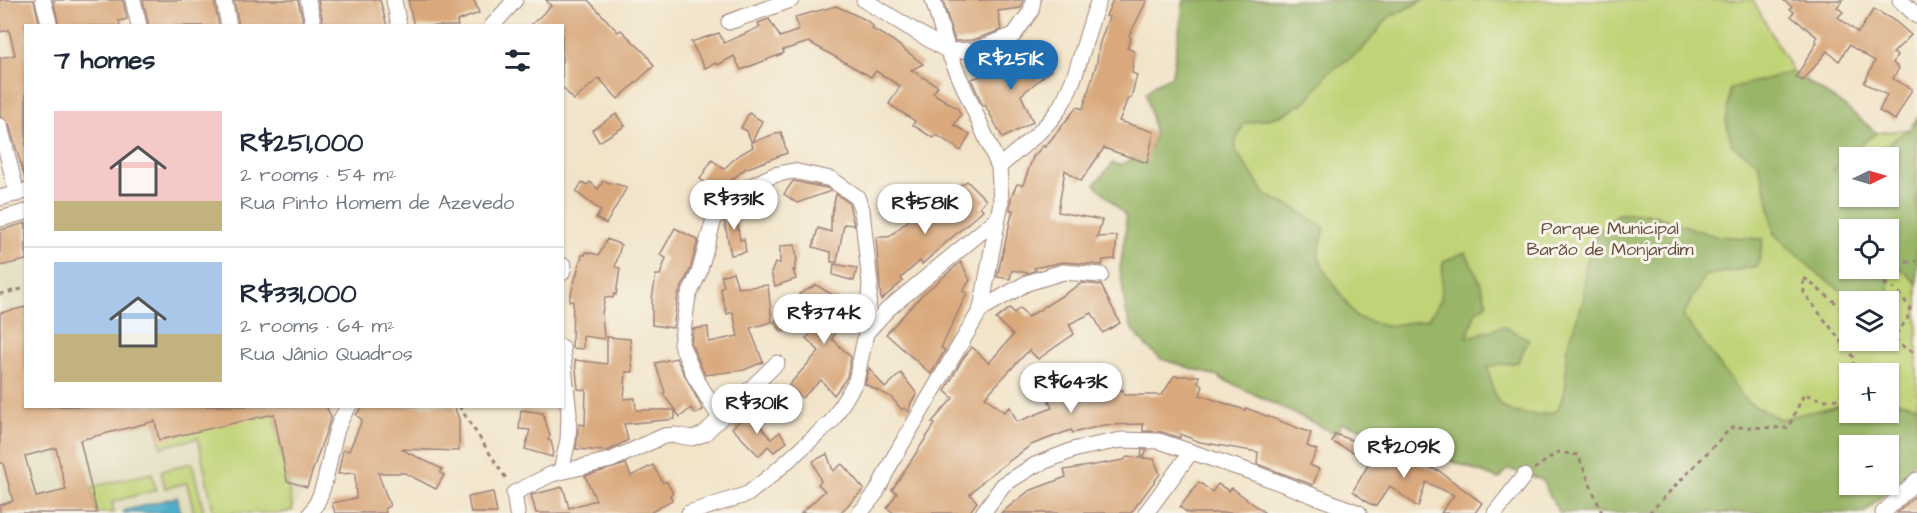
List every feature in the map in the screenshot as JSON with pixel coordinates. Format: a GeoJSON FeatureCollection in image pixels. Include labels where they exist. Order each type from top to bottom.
{"type":"FeatureCollection","features":[{"type":"Feature","properties":{"kind":"street"},"geometry":{"type":"LineString","coordinates":[[43,0],[49,24]]}},
{"type":"Feature","properties":{"kind":"street"},"geometry":{"type":"LineString","coordinates":[[133,0],[139,24]]}},
{"type":"Feature","properties":{"kind":"street"},"geometry":{"type":"LineString","coordinates":[[224,0],[229,24]]}},
{"type":"Feature","properties":{"kind":"street"},"geometry":{"type":"LineString","coordinates":[[308,0],[314,24]]}},
{"type":"Feature","properties":{"kind":"street"},"geometry":{"type":"LineString","coordinates":[[394,0],[399,24]]}},
{"type":"Feature","properties":{"kind":"street"},"geometry":{"type":"LineString","coordinates":[[494,24],[515,0]]}},
{"type":"Feature","properties":{"kind":"street"},"geometry":{"type":"LineString","coordinates":[[729,22],[791,0]]}},
{"type":"Feature","properties":{"kind":"street"},"geometry":{"type":"LineString","coordinates":[[864,0],[948,51],[975,50],[1014,35],[1031,11],[1033,0]]}},
{"type":"Feature","properties":{"kind":"street"},"geometry":{"type":"LineString","coordinates":[[860,513],[876,493],[893,459],[981,309],[998,218],[1001,191],[999,166],[948,51],[933,0]]}},
{"type":"Feature","properties":{"kind":"street"},"geometry":{"type":"LineString","coordinates":[[999,166],[1043,129],[1057,112],[1069,88],[1099,0]]}},
{"type":"Feature","properties":{"kind":"street"},"geometry":{"type":"LineString","coordinates":[[1899,0],[1917,16]]}},
{"type":"Feature","properties":{"kind":"street"},"geometry":{"type":"LineString","coordinates":[[0,126],[21,193],[0,198]]}},
{"type":"Feature","properties":{"kind":"street"},"geometry":{"type":"LineString","coordinates":[[689,513],[748,494],[817,437],[832,421],[856,381],[866,333],[870,284],[862,210],[857,197],[831,179],[793,171],[758,181],[732,195],[717,208],[699,273],[688,297],[681,344],[695,377],[720,418]]}},
{"type":"Feature","properties":{"kind":"street"},"geometry":{"type":"LineString","coordinates":[[0,219],[24,213]]}},
{"type":"Feature","properties":{"kind":"street"},"geometry":{"type":"LineString","coordinates":[[866,333],[888,309],[998,218]]}},
{"type":"Feature","properties":{"kind":"street"},"geometry":{"type":"LineString","coordinates":[[981,309],[1017,287],[1063,272],[1101,275]]}},
{"type":"Feature","properties":{"kind":"street"},"geometry":{"type":"LineString","coordinates":[[517,513],[514,493],[561,471],[611,460],[664,436],[692,438],[704,434],[777,363]]}},
{"type":"Feature","properties":{"kind":"street"},"geometry":{"type":"LineString","coordinates":[[561,471],[568,440],[569,414],[564,366]]}},
{"type":"Feature","properties":{"kind":"street"},"geometry":{"type":"LineString","coordinates":[[311,513],[329,471],[340,417],[347,408]]}},
{"type":"Feature","properties":{"kind":"street"},"geometry":{"type":"LineString","coordinates":[[982,513],[1003,485],[1035,465],[1076,449],[1121,440],[1159,441],[1333,508],[1359,513]]}},
{"type":"Feature","properties":{"kind":"street"},"geometry":{"type":"LineString","coordinates":[[1146,513],[1191,452]]}},
{"type":"Feature","properties":{"kind":"street"},"geometry":{"type":"LineString","coordinates":[[1495,513],[1524,476]]}},
{"type":"Feature","properties":{"kind":"street"},"geometry":{"type":"LineString","coordinates":[[1883,513],[1917,480]]}},
{"type":"Feature","properties":{"kind":"path"},"geometry":{"type":"LineString","coordinates":[[1899,263],[1917,261]]}},
{"type":"Feature","properties":{"kind":"path"},"geometry":{"type":"LineString","coordinates":[[1839,305],[1803,277],[1804,293],[1839,338]]}},
{"type":"Feature","properties":{"kind":"path"},"geometry":{"type":"LineString","coordinates":[[1879,279],[1898,291]]}},
{"type":"Feature","properties":{"kind":"path"},"geometry":{"type":"LineString","coordinates":[[0,294],[24,288]]}},
{"type":"Feature","properties":{"kind":"path"},"geometry":{"type":"LineString","coordinates":[[1899,292],[1910,308],[1907,320],[1899,330]]}},
{"type":"Feature","properties":{"kind":"path"},"geometry":{"type":"LineString","coordinates":[[1899,341],[1906,349],[1917,352]]}},
{"type":"Feature","properties":{"kind":"path"},"geometry":{"type":"LineString","coordinates":[[1648,513],[1732,428],[1788,428],[1804,394],[1823,400],[1839,398]]}},
{"type":"Feature","properties":{"kind":"path"},"geometry":{"type":"LineString","coordinates":[[460,408],[514,493]]}},
{"type":"Feature","properties":{"kind":"path"},"geometry":{"type":"LineString","coordinates":[[1524,476],[1558,452],[1578,455],[1602,513]]}},
{"type":"Feature","properties":{"kind":"shaded area"},"geometry":{"type":"Polygon","coordinates":[[[24,223],[24,408],[336,408],[331,417],[307,487],[291,513],[0,513],[0,230],[24,223]]]}},
{"type":"Feature","properties":{"kind":"green space","name":"Parque Municipal Barão de Monjardim"},"geometry":{"type":"Polygon","coordinates":[[[1184,0],[1753,0],[1793,72],[1843,105],[1877,133],[1910,129],[1917,118],[1917,457],[1899,483],[1899,435],[1839,435],[1839,485],[1580,513],[1517,459],[1499,479],[1343,420],[1221,380],[1130,217],[1095,184],[1113,163],[1148,175],[1157,166],[1184,0]]]}},
{"type":"Feature","properties":{"kind":"green space"},"geometry":{"type":"Polygon","coordinates":[[[1184,0],[1424,0],[1389,17],[1362,50],[1327,74],[1307,101],[1280,116],[1244,124],[1236,141],[1235,150],[1267,196],[1292,207],[1325,228],[1318,255],[1324,270],[1356,317],[1385,326],[1427,320],[1441,300],[1443,262],[1465,252],[1479,279],[1487,304],[1476,311],[1467,338],[1503,326],[1529,339],[1518,362],[1487,367],[1497,399],[1511,411],[1545,414],[1558,410],[1566,385],[1566,351],[1584,297],[1585,268],[1595,235],[1617,214],[1648,213],[1715,236],[1763,239],[1758,266],[1705,276],[1683,316],[1747,402],[1780,419],[1839,405],[1839,423],[1899,423],[1899,402],[1917,406],[1917,457],[1899,483],[1899,435],[1839,435],[1839,495],[1883,495],[1864,513],[1559,513],[1541,479],[1508,469],[1499,479],[1384,435],[1342,423],[1336,434],[1219,377],[1161,359],[1133,331],[1126,313],[1120,269],[1126,228],[1125,215],[1095,184],[1113,163],[1120,165],[1150,150],[1155,135],[1146,93],[1155,84],[1172,76],[1184,0]]]}},
{"type":"Feature","properties":{"kind":"green space"},"geometry":{"type":"Polygon","coordinates":[[[1793,72],[1843,105],[1877,133],[1857,147],[1839,147],[1839,162],[1832,170],[1839,168],[1839,207],[1899,207],[1899,147],[1882,147],[1910,129],[1917,118],[1917,284],[1899,267],[1899,219],[1839,219],[1839,279],[1890,279],[1889,291],[1842,291],[1817,272],[1774,234],[1769,202],[1758,163],[1732,145],[1726,121],[1730,88],[1793,72]]]}},
{"type":"Feature","properties":{"kind":"green space"},"geometry":{"type":"Polygon","coordinates":[[[152,408],[328,408],[328,411],[275,421],[293,510],[283,513],[214,513],[198,438],[161,447],[152,408]]]}},
{"type":"Feature","properties":{"kind":"green space"},"geometry":{"type":"Polygon","coordinates":[[[192,463],[204,513],[194,513],[187,483],[165,488],[161,471],[192,463]]]}},
{"type":"Feature","properties":{"kind":"green space"},"geometry":{"type":"Polygon","coordinates":[[[152,473],[156,490],[112,502],[114,513],[97,513],[91,487],[152,473]]]}},
{"type":"Feature","properties":{"kind":"water"},"geometry":{"type":"Polygon","coordinates":[[[177,497],[181,513],[124,513],[123,511],[177,497]]]}},
{"type":"Feature","properties":{"kind":"building"},"geometry":{"type":"Polygon","coordinates":[[[0,0],[34,0],[40,24],[24,24],[24,175],[9,124],[0,117],[0,58],[15,55],[9,30],[0,32],[0,0]]]}},
{"type":"Feature","properties":{"kind":"building"},"geometry":{"type":"Polygon","coordinates":[[[53,0],[123,0],[127,19],[119,21],[120,24],[59,24],[53,0]]]}},
{"type":"Feature","properties":{"kind":"building"},"geometry":{"type":"Polygon","coordinates":[[[143,0],[214,0],[219,24],[149,24],[143,0]]]}},
{"type":"Feature","properties":{"kind":"building"},"geometry":{"type":"Polygon","coordinates":[[[234,0],[298,0],[304,24],[239,24],[234,0]]]}},
{"type":"Feature","properties":{"kind":"building"},"geometry":{"type":"Polygon","coordinates":[[[318,0],[380,0],[386,24],[324,24],[318,0]]]}},
{"type":"Feature","properties":{"kind":"building"},"geometry":{"type":"Polygon","coordinates":[[[408,0],[474,0],[479,13],[457,21],[458,24],[414,24],[408,0]]]}},
{"type":"Feature","properties":{"kind":"building"},"geometry":{"type":"Polygon","coordinates":[[[546,0],[588,0],[618,32],[621,30],[646,54],[654,66],[618,99],[599,78],[574,100],[564,89],[564,24],[532,24],[551,6],[546,0]]]}},
{"type":"Feature","properties":{"kind":"building"},"geometry":{"type":"Polygon","coordinates":[[[943,0],[1023,0],[1021,8],[998,11],[1001,30],[973,40],[955,41],[943,0]]]}},
{"type":"Feature","properties":{"kind":"building"},"geometry":{"type":"Polygon","coordinates":[[[1113,0],[1147,0],[1129,36],[1131,38],[1127,48],[1134,51],[1132,73],[1137,75],[1131,98],[1128,98],[1119,121],[1154,132],[1147,163],[1104,148],[1081,181],[1065,170],[1058,212],[1102,220],[1097,237],[1117,236],[1115,259],[1103,260],[1102,265],[1063,262],[1034,268],[1036,270],[1028,273],[1012,270],[1010,279],[997,277],[1013,210],[1010,210],[1011,197],[1017,184],[1023,185],[1033,157],[1044,145],[1045,147],[1077,107],[1083,109],[1097,62],[1099,45],[1109,17],[1106,16],[1113,0]]]}},
{"type":"Feature","properties":{"kind":"building"},"geometry":{"type":"Polygon","coordinates":[[[1783,0],[1843,0],[1837,7],[1843,12],[1838,17],[1858,33],[1874,9],[1895,21],[1911,35],[1893,53],[1897,55],[1893,63],[1899,68],[1893,79],[1912,89],[1895,120],[1879,111],[1887,95],[1864,83],[1875,61],[1849,45],[1839,61],[1827,51],[1803,81],[1796,77],[1817,42],[1815,40],[1817,37],[1791,16],[1794,12],[1790,9],[1792,7],[1783,0]]]}},
{"type":"Feature","properties":{"kind":"building"},"geometry":{"type":"Polygon","coordinates":[[[836,6],[866,20],[873,26],[872,29],[892,40],[923,64],[911,70],[938,86],[933,93],[957,108],[961,115],[954,125],[970,134],[961,151],[937,135],[933,138],[913,125],[915,121],[889,104],[900,86],[876,71],[871,77],[809,42],[783,50],[784,53],[741,70],[734,56],[718,65],[716,63],[705,68],[691,42],[719,33],[724,43],[760,27],[758,23],[769,19],[780,37],[799,30],[795,17],[836,6]]]}},
{"type":"Feature","properties":{"kind":"building"},"geometry":{"type":"Polygon","coordinates":[[[1024,48],[1034,58],[1040,54],[1051,70],[1021,95],[1033,122],[1003,138],[985,105],[983,106],[971,79],[1006,69],[1005,59],[1024,48]]]}},
{"type":"Feature","properties":{"kind":"building"},"geometry":{"type":"Polygon","coordinates":[[[749,113],[762,121],[752,142],[781,132],[787,153],[745,169],[718,191],[700,179],[712,160],[724,169],[736,157],[753,147],[747,131],[741,128],[749,113]]]}},
{"type":"Feature","properties":{"kind":"building"},"geometry":{"type":"Polygon","coordinates":[[[616,114],[625,126],[599,142],[592,130],[616,114]]]}},
{"type":"Feature","properties":{"kind":"building"},"geometry":{"type":"Polygon","coordinates":[[[603,181],[627,187],[606,224],[596,218],[601,211],[576,192],[582,182],[587,185],[590,182],[598,189],[603,181]]]}},
{"type":"Feature","properties":{"kind":"building"},"geometry":{"type":"Polygon","coordinates":[[[793,181],[827,188],[831,191],[797,203],[784,194],[793,181]]]}},
{"type":"Feature","properties":{"kind":"building"},"geometry":{"type":"Polygon","coordinates":[[[967,181],[986,200],[980,206],[983,210],[922,264],[920,261],[901,278],[903,281],[881,300],[876,237],[889,237],[925,206],[933,206],[967,181]]]}},
{"type":"Feature","properties":{"kind":"building"},"geometry":{"type":"Polygon","coordinates":[[[836,194],[849,203],[854,225],[844,224],[837,262],[831,262],[831,252],[813,247],[818,228],[831,232],[831,217],[836,194]]]}},
{"type":"Feature","properties":{"kind":"building"},"geometry":{"type":"Polygon","coordinates":[[[739,202],[743,207],[735,212],[740,240],[744,239],[746,252],[731,255],[724,220],[726,213],[739,202]]]}},
{"type":"Feature","properties":{"kind":"building"},"geometry":{"type":"Polygon","coordinates":[[[24,224],[24,260],[0,266],[0,230],[24,224]]]}},
{"type":"Feature","properties":{"kind":"building"},"geometry":{"type":"Polygon","coordinates":[[[675,228],[698,240],[690,270],[678,295],[673,328],[652,325],[652,299],[656,275],[660,275],[666,258],[660,255],[675,228]]]}},
{"type":"Feature","properties":{"kind":"building"},"geometry":{"type":"Polygon","coordinates":[[[607,239],[621,245],[615,267],[620,268],[616,295],[614,294],[613,298],[605,297],[602,313],[604,339],[583,336],[583,349],[572,348],[573,301],[569,301],[582,255],[586,252],[599,255],[607,239]]]}},
{"type":"Feature","properties":{"kind":"building"},"geometry":{"type":"Polygon","coordinates":[[[795,245],[797,262],[795,262],[795,271],[793,270],[796,279],[775,286],[771,273],[775,263],[780,263],[780,246],[795,245]]]}},
{"type":"Feature","properties":{"kind":"building"},"geometry":{"type":"Polygon","coordinates":[[[961,262],[970,280],[963,291],[967,293],[941,348],[945,350],[931,374],[886,334],[922,295],[961,262]]]}},
{"type":"Feature","properties":{"kind":"building"},"geometry":{"type":"Polygon","coordinates":[[[834,264],[857,268],[854,281],[833,275],[834,264]]]}},
{"type":"Feature","properties":{"kind":"building"},"geometry":{"type":"Polygon","coordinates":[[[733,272],[738,288],[768,285],[772,322],[750,328],[763,362],[744,370],[705,375],[691,343],[693,329],[708,327],[709,342],[738,336],[733,312],[727,314],[721,292],[721,287],[724,286],[721,276],[733,272]]]}},
{"type":"Feature","properties":{"kind":"building"},"geometry":{"type":"Polygon","coordinates":[[[1082,283],[1101,285],[1120,323],[1103,333],[1092,313],[1069,324],[1074,334],[1038,359],[1029,350],[985,397],[1004,412],[1010,407],[1017,422],[1052,408],[1045,391],[1056,385],[1055,380],[1067,374],[1068,379],[1105,375],[1106,390],[1123,390],[1124,395],[1162,395],[1174,376],[1199,376],[1198,383],[1203,386],[1200,395],[1245,410],[1246,408],[1311,433],[1307,446],[1317,450],[1310,465],[1319,469],[1313,485],[1257,464],[1258,452],[1200,442],[1180,434],[1180,438],[1162,432],[1143,431],[1143,424],[1104,425],[1073,433],[1071,430],[1031,445],[985,479],[970,494],[977,502],[969,513],[894,513],[887,508],[897,493],[892,490],[935,424],[932,422],[953,398],[945,391],[962,360],[972,347],[989,363],[1013,335],[996,319],[1010,308],[1014,313],[1020,308],[1028,317],[1082,283]]]}},
{"type":"Feature","properties":{"kind":"building"},"geometry":{"type":"Polygon","coordinates":[[[816,285],[846,303],[854,297],[832,339],[851,357],[847,377],[834,395],[821,380],[802,398],[789,385],[819,351],[806,338],[831,317],[812,305],[804,310],[799,294],[816,285]]]}},
{"type":"Feature","properties":{"kind":"building"},"geometry":{"type":"Polygon","coordinates":[[[24,307],[24,408],[327,408],[331,417],[307,487],[287,481],[274,414],[159,440],[155,421],[80,440],[97,513],[0,513],[0,505],[13,501],[3,463],[0,463],[0,313],[24,307]],[[56,448],[25,456],[36,497],[66,490],[56,448]]]}},
{"type":"Feature","properties":{"kind":"building"},"geometry":{"type":"Polygon","coordinates":[[[784,312],[793,323],[782,332],[774,322],[784,312]]]}},
{"type":"Feature","properties":{"kind":"building"},"geometry":{"type":"Polygon","coordinates":[[[607,337],[630,339],[633,372],[626,372],[624,399],[635,398],[636,410],[675,410],[675,419],[624,424],[628,440],[608,451],[576,449],[579,424],[585,425],[586,390],[578,389],[575,360],[607,364],[607,337]]]}},
{"type":"Feature","properties":{"kind":"building"},"geometry":{"type":"Polygon","coordinates":[[[676,358],[703,410],[696,414],[691,408],[680,417],[663,394],[665,392],[655,363],[676,358]]]}},
{"type":"Feature","properties":{"kind":"building"},"geometry":{"type":"Polygon","coordinates":[[[869,368],[885,388],[901,373],[917,394],[911,402],[909,412],[904,408],[902,410],[891,397],[865,384],[869,368]]]}},
{"type":"Feature","properties":{"kind":"building"},"geometry":{"type":"Polygon","coordinates":[[[361,408],[455,408],[459,419],[459,451],[401,449],[442,469],[440,473],[444,475],[436,489],[405,473],[378,473],[390,506],[385,508],[386,513],[335,513],[332,503],[356,498],[355,473],[338,474],[343,450],[349,451],[362,420],[356,415],[361,408]]]}},
{"type":"Feature","properties":{"kind":"building"},"geometry":{"type":"Polygon","coordinates":[[[521,410],[543,413],[550,436],[548,440],[551,441],[553,449],[552,457],[525,449],[530,430],[519,429],[521,410]]]}},
{"type":"Feature","properties":{"kind":"building"},"geometry":{"type":"Polygon","coordinates":[[[749,412],[771,439],[780,432],[787,442],[774,452],[768,446],[759,456],[732,428],[749,412]]]}},
{"type":"Feature","properties":{"kind":"building"},"geometry":{"type":"Polygon","coordinates":[[[1335,434],[1439,471],[1482,503],[1475,513],[1441,513],[1454,495],[1426,482],[1418,507],[1390,486],[1376,506],[1368,503],[1353,491],[1371,460],[1332,442],[1335,434]]]}},
{"type":"Feature","properties":{"kind":"building"},"geometry":{"type":"Polygon","coordinates":[[[1142,450],[1147,450],[1143,458],[1154,459],[1160,474],[1131,513],[1001,513],[1029,491],[1066,477],[1064,470],[1124,460],[1127,457],[1141,458],[1142,450]]]}},
{"type":"Feature","properties":{"kind":"building"},"geometry":{"type":"Polygon","coordinates":[[[827,454],[833,471],[842,464],[864,489],[840,513],[801,513],[825,491],[818,484],[821,482],[813,461],[827,454]]]}},
{"type":"Feature","properties":{"kind":"building"},"geometry":{"type":"Polygon","coordinates":[[[626,464],[631,476],[653,465],[663,483],[666,481],[673,493],[670,495],[672,500],[650,513],[536,513],[531,495],[563,487],[569,508],[596,500],[585,476],[626,464]]]}},
{"type":"Feature","properties":{"kind":"building"},"geometry":{"type":"Polygon","coordinates":[[[1199,482],[1212,492],[1218,484],[1229,491],[1232,488],[1265,513],[1188,513],[1180,507],[1199,482]]]}},
{"type":"Feature","properties":{"kind":"building"},"geometry":{"type":"Polygon","coordinates":[[[493,492],[497,513],[471,513],[468,497],[493,492]]]}},
{"type":"Feature","properties":{"kind":"building"},"geometry":{"type":"Polygon","coordinates":[[[1917,494],[1917,513],[1897,513],[1915,496],[1917,494]]]}}]}
